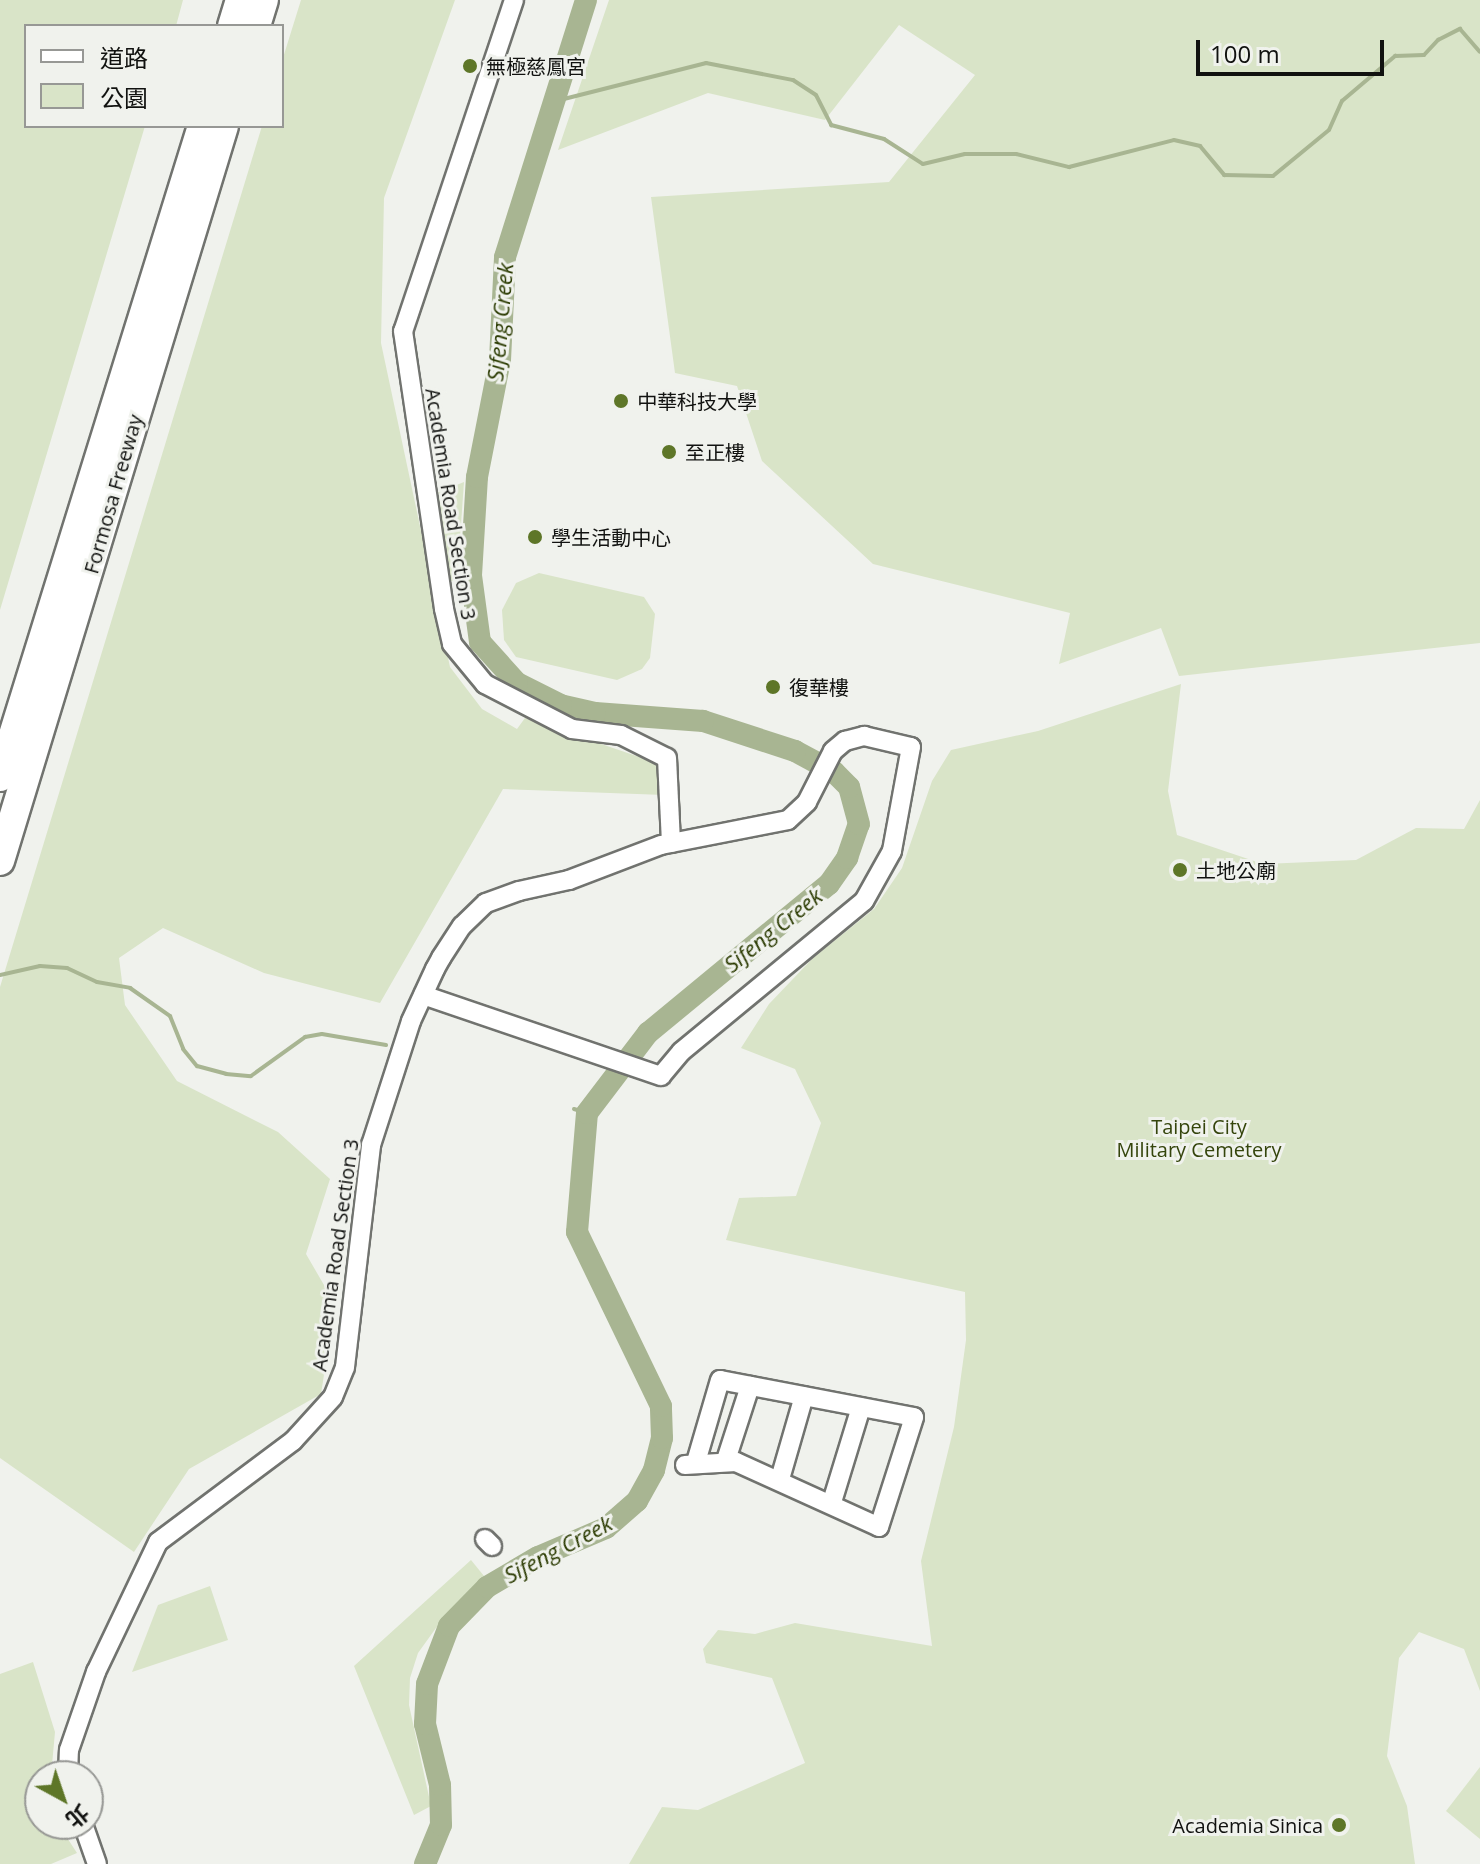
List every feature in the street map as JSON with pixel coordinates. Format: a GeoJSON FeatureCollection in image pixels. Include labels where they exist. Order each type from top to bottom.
{"type":"FeatureCollection","features":[{"type":"Feature","properties":{"kind":"highway"},"geometry":{"type":"LineString","coordinates":[[233,24],[240,0]]}},
{"type":"Feature","properties":{"kind":"highway"},"geometry":{"type":"LineString","coordinates":[[257,24],[264,0]]}},
{"type":"Feature","properties":{"kind":"highway","name":"Formosa Freeway"},"geometry":{"type":"LineString","coordinates":[[0,861],[12,767],[201,128]]}},
{"type":"Feature","properties":{"kind":"highway","name":"Formosa Freeway"},"geometry":{"type":"LineString","coordinates":[[12,767],[223,128]]}},
{"type":"Feature","properties":{"kind":"street","name":"Academia Road Section 3"},"geometry":{"type":"LineString","coordinates":[[69,1760],[69,1750],[96,1672],[153,1549],[214,1496],[293,1441],[333,1397],[345,1367],[371,1145],[395,1060],[448,947],[486,903],[671,843],[667,758],[621,735],[572,729],[494,690],[452,644],[444,609],[403,331],[514,0]]}},
{"type":"Feature","properties":{"kind":"street"},"geometry":{"type":"LineString","coordinates":[[423,995],[661,1076],[681,1052],[864,901],[892,851],[911,747],[864,736],[845,741],[830,755],[816,783],[788,820],[671,843]]}},
{"type":"Feature","properties":{"kind":"street"},"geometry":{"type":"LineString","coordinates":[[720,1380],[750,1386],[914,1417],[879,1527],[780,1479],[726,1460],[690,1464],[720,1380]]}},
{"type":"Feature","properties":{"kind":"street"},"geometry":{"type":"LineString","coordinates":[[726,1460],[750,1386]]}},
{"type":"Feature","properties":{"kind":"street"},"geometry":{"type":"LineString","coordinates":[[780,1479],[804,1396]]}},
{"type":"Feature","properties":{"kind":"street"},"geometry":{"type":"LineString","coordinates":[[832,1502],[861,1407]]}},
{"type":"Feature","properties":{"kind":"street"},"geometry":{"type":"LineString","coordinates":[[89,1840],[97,1864]]}},
{"type":"Feature","properties":{"kind":"green space"},"geometry":{"type":"Polygon","coordinates":[[[0,0],[183,0],[177,24],[24,24],[24,128],[144,128],[0,610],[0,0]]]}},
{"type":"Feature","properties":{"kind":"green space"},"geometry":{"type":"Polygon","coordinates":[[[301,0],[455,0],[384,198],[381,343],[450,667],[482,709],[517,729],[525,718],[657,763],[664,795],[503,789],[380,1003],[264,973],[163,928],[119,958],[125,1005],[177,1081],[278,1132],[330,1179],[306,1254],[335,1304],[321,1394],[189,1469],[134,1552],[0,1458],[0,987],[261,128],[284,128],[284,55],[301,0]]]}},
{"type":"Feature","properties":{"kind":"green space"},"geometry":{"type":"Polygon","coordinates":[[[609,0],[1480,0],[1480,643],[1179,676],[1161,628],[1059,664],[1070,613],[873,564],[762,461],[737,386],[675,373],[651,197],[889,182],[975,75],[899,25],[825,120],[708,93],[558,150],[609,0]]]}},
{"type":"Feature","properties":{"kind":"green space"},"geometry":{"type":"Polygon","coordinates":[[[464,482],[457,581],[447,581],[434,494],[464,482]]]}},
{"type":"Feature","properties":{"kind":"green space"},"geometry":{"type":"Polygon","coordinates":[[[539,573],[644,597],[655,614],[650,658],[642,669],[617,680],[516,657],[504,640],[502,610],[516,583],[539,573]]]}},
{"type":"Feature","properties":{"kind":"green space","name":"Taipei City Military Cemetery"},"geometry":{"type":"Polygon","coordinates":[[[1181,684],[1168,791],[1177,835],[1263,864],[1356,860],[1416,828],[1464,829],[1480,800],[1480,1691],[1464,1649],[1419,1632],[1399,1658],[1387,1756],[1407,1806],[1415,1864],[629,1864],[662,1807],[698,1810],[805,1763],[772,1678],[706,1663],[703,1649],[718,1630],[755,1634],[795,1623],[932,1646],[921,1561],[954,1427],[966,1340],[965,1292],[726,1240],[739,1198],[796,1196],[821,1123],[795,1069],[741,1048],[769,1004],[813,958],[874,909],[902,868],[932,781],[951,750],[1038,731],[1181,684]]]}},
{"type":"Feature","properties":{"kind":"green space"},"geometry":{"type":"Polygon","coordinates":[[[471,1560],[484,1576],[436,1628],[418,1653],[410,1678],[409,1705],[431,1806],[414,1815],[354,1666],[471,1560]]]}},
{"type":"Feature","properties":{"kind":"green space"},"geometry":{"type":"Polygon","coordinates":[[[210,1586],[228,1640],[132,1672],[158,1605],[210,1586]]]}},
{"type":"Feature","properties":{"kind":"green space"},"geometry":{"type":"Polygon","coordinates":[[[33,1662],[55,1732],[52,1760],[24,1760],[24,1840],[68,1840],[77,1853],[51,1864],[0,1864],[0,1674],[33,1662]]]}},
{"type":"Feature","properties":{"kind":"green space"},"geometry":{"type":"Polygon","coordinates":[[[1480,1767],[1480,1839],[1446,1811],[1480,1767]]]}},
{"type":"Feature","properties":{"kind":"waterway","name":"Sifeng Creek"},"geometry":{"type":"LineString","coordinates":[[425,1864],[441,1825],[440,1785],[425,1724],[427,1684],[449,1626],[487,1587],[538,1557],[606,1528],[637,1501],[654,1470],[662,1438],[661,1406],[577,1232],[587,1113],[648,1033],[829,884],[847,858],[859,824],[849,787],[834,772],[795,751],[703,721],[595,713],[561,705],[517,683],[480,642],[471,575],[477,477],[500,360],[505,257],[586,0]]}},
{"type":"Feature","properties":{"kind":"waterway"},"geometry":{"type":"LineString","coordinates":[[556,101],[706,63],[793,80],[816,95],[831,125],[884,139],[923,164],[965,154],[1016,154],[1069,167],[1174,140],[1200,146],[1224,175],[1273,176],[1329,130],[1342,101],[1395,56],[1424,55],[1438,40],[1460,29],[1480,52]]}},
{"type":"Feature","properties":{"kind":"waterway"},"geometry":{"type":"LineString","coordinates":[[0,975],[40,966],[67,968],[97,982],[130,988],[170,1016],[183,1049],[197,1066],[226,1074],[251,1076],[305,1037],[322,1034],[386,1045]]}},
{"type":"Feature","properties":{"kind":"waterway"},"geometry":{"type":"LineString","coordinates":[[574,1109],[587,1113]]}},
{"type":"Feature","properties":{"kind":"place","name":"無極慈鳳宮"},"geometry":{"type":"Point","coordinates":[470,66]}},
{"type":"Feature","properties":{"kind":"place","name":"中華科技大學"},"geometry":{"type":"Point","coordinates":[621,401]}},
{"type":"Feature","properties":{"kind":"place","name":"至正樓"},"geometry":{"type":"Point","coordinates":[669,452]}},
{"type":"Feature","properties":{"kind":"place","name":"學生活動中心"},"geometry":{"type":"Point","coordinates":[535,537]}},
{"type":"Feature","properties":{"kind":"place","name":"復華樓"},"geometry":{"type":"Point","coordinates":[773,687]}},
{"type":"Feature","properties":{"kind":"place","name":"土地公廟"},"geometry":{"type":"Point","coordinates":[1180,870]}},
{"type":"Feature","properties":{"kind":"place","name":"Academia Sinica"},"geometry":{"type":"Point","coordinates":[1339,1825]}}]}
